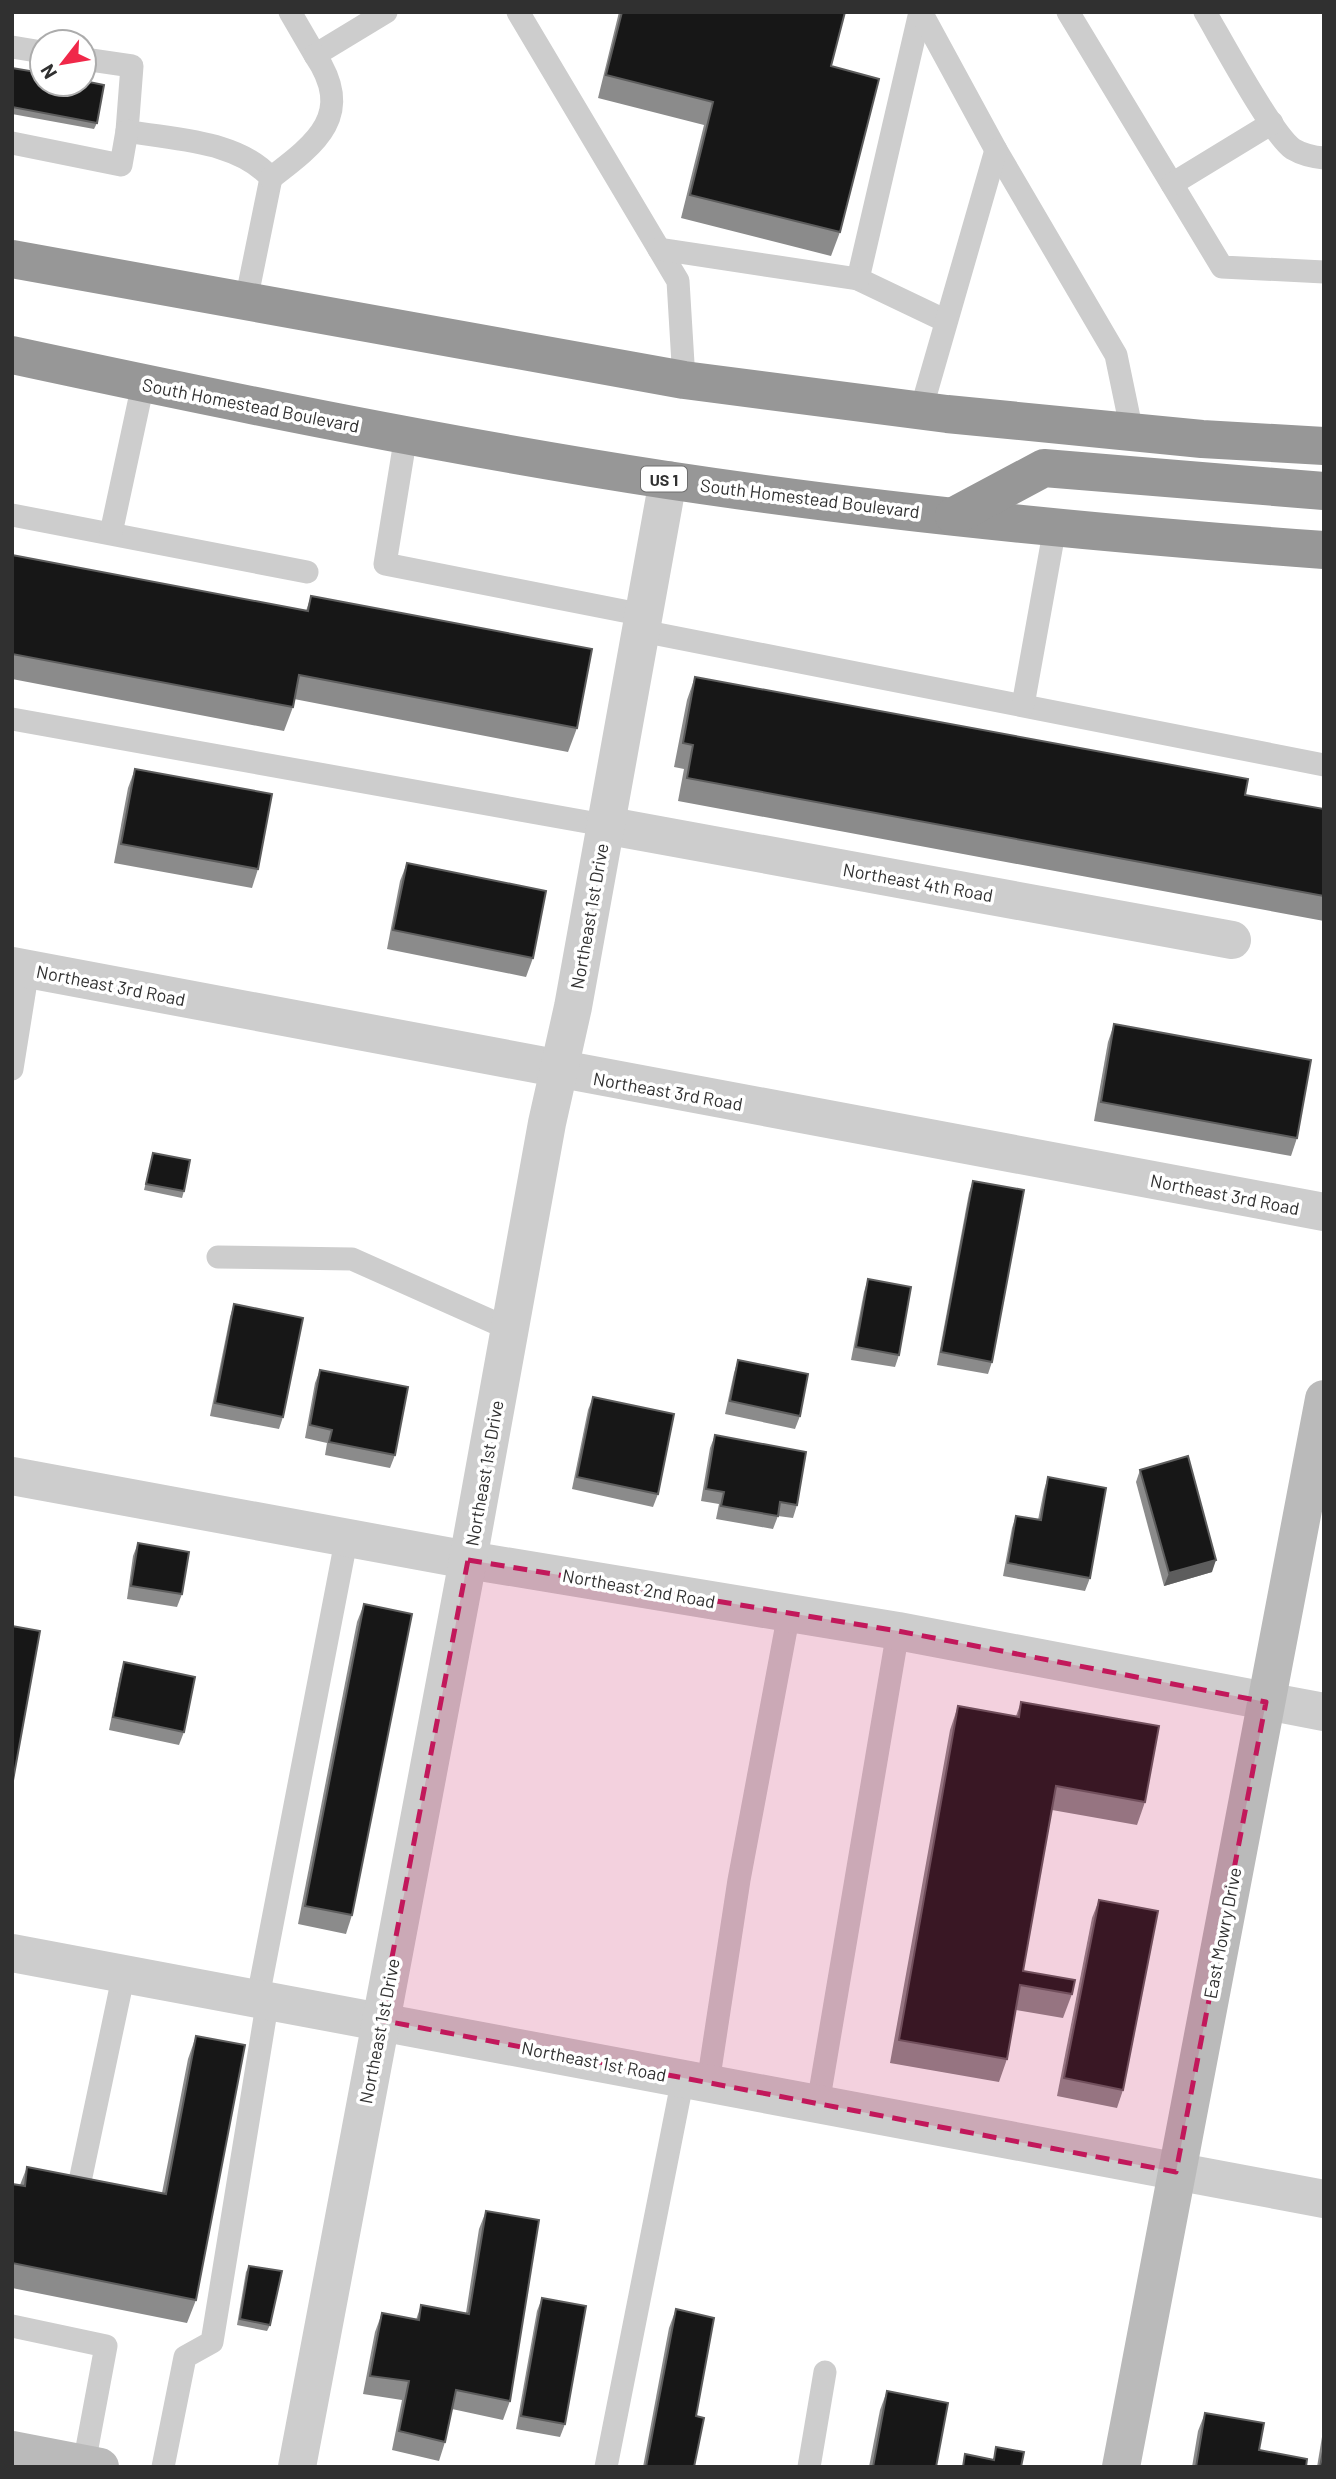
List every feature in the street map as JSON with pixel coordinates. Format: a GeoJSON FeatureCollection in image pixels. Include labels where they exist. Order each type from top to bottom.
{"type":"FeatureCollection","features":[{"type":"Feature","properties":{"kind":"highway"},"geometry":{"type":"LineString","coordinates":[[12,259],[684,380],[921,410],[1132,432],[1324,446]]}},
{"type":"Feature","properties":{"kind":"highway","name":"South Homestead Boulevard"},"geometry":{"type":"LineString","coordinates":[[12,355],[276,412],[668,480],[1055,527],[1324,550]]}},
{"type":"Feature","properties":{"kind":"highway"},"geometry":{"type":"LineString","coordinates":[[954,516],[1044,468],[1324,491]]}},
{"type":"Feature","properties":{"kind":"street","name":"Northeast 1st Drive"},"geometry":{"type":"LineString","coordinates":[[297,2467],[509,1329],[573,1007],[668,480]]}},
{"type":"Feature","properties":{"kind":"street","name":"Northeast 4th Road"},"geometry":{"type":"LineString","coordinates":[[604,825],[1232,940]]}},
{"type":"Feature","properties":{"kind":"street","name":"Northeast 3rd Road"},"geometry":{"type":"LineString","coordinates":[[20,968],[1324,1212]]}},
{"type":"Feature","properties":{"kind":"street","name":"East Mowry Drive"},"geometry":{"type":"LineString","coordinates":[[1121,2467],[1324,1399]]}},
{"type":"Feature","properties":{"kind":"street","name":"Northeast 2nd Road"},"geometry":{"type":"LineString","coordinates":[[12,1476],[468,1560],[898,1631],[1324,1712]]}},
{"type":"Feature","properties":{"kind":"street","name":"Northeast 1st Road"},"geometry":{"type":"LineString","coordinates":[[12,1952],[1324,2199]]}},
{"type":"Feature","properties":{"kind":"street"},"geometry":{"type":"LineString","coordinates":[[12,2450],[92,2465]]}},
{"type":"Feature","properties":{"kind":"lane"},"geometry":{"type":"LineString","coordinates":[[246,301],[271,178],[313,146],[324,131],[332,92],[329,75],[290,12]]}},
{"type":"Feature","properties":{"kind":"lane"},"geometry":{"type":"LineString","coordinates":[[315,55],[386,12]]}},
{"type":"Feature","properties":{"kind":"lane"},"geometry":{"type":"LineString","coordinates":[[518,12],[678,281],[684,380]]}},
{"type":"Feature","properties":{"kind":"lane"},"geometry":{"type":"LineString","coordinates":[[858,279],[921,12]]}},
{"type":"Feature","properties":{"kind":"lane"},"geometry":{"type":"LineString","coordinates":[[921,12],[996,150],[1116,355],[1132,432]]}},
{"type":"Feature","properties":{"kind":"lane"},"geometry":{"type":"LineString","coordinates":[[1068,12],[1222,267],[1324,272]]}},
{"type":"Feature","properties":{"kind":"lane"},"geometry":{"type":"LineString","coordinates":[[1205,12],[1272,123],[1291,147],[1311,157],[1324,158]]}},
{"type":"Feature","properties":{"kind":"lane"},"geometry":{"type":"LineString","coordinates":[[12,143],[121,165],[127,131],[132,66],[98,61]]}},
{"type":"Feature","properties":{"kind":"lane"},"geometry":{"type":"LineString","coordinates":[[1172,184],[1272,123]]}},
{"type":"Feature","properties":{"kind":"lane"},"geometry":{"type":"LineString","coordinates":[[127,131],[239,154],[258,163],[271,178]]}},
{"type":"Feature","properties":{"kind":"lane"},"geometry":{"type":"LineString","coordinates":[[921,410],[996,150]]}},
{"type":"Feature","properties":{"kind":"lane"},"geometry":{"type":"LineString","coordinates":[[659,249],[858,279],[946,321]]}},
{"type":"Feature","properties":{"kind":"lane"},"geometry":{"type":"LineString","coordinates":[[111,533],[143,384]]}},
{"type":"Feature","properties":{"kind":"lane"},"geometry":{"type":"LineString","coordinates":[[407,435],[385,564],[1023,705],[1324,765]]}},
{"type":"Feature","properties":{"kind":"lane"},"geometry":{"type":"LineString","coordinates":[[12,515],[307,572]]}},
{"type":"Feature","properties":{"kind":"lane"},"geometry":{"type":"LineString","coordinates":[[1023,705],[1055,527]]}},
{"type":"Feature","properties":{"kind":"lane"},"geometry":{"type":"LineString","coordinates":[[12,719],[604,825]]}},
{"type":"Feature","properties":{"kind":"lane"},"geometry":{"type":"LineString","coordinates":[[12,1069],[20,968]]}},
{"type":"Feature","properties":{"kind":"lane"},"geometry":{"type":"LineString","coordinates":[[218,1257],[352,1259],[509,1329]]}},
{"type":"Feature","properties":{"kind":"lane"},"geometry":{"type":"LineString","coordinates":[[163,2467],[184,2357],[212,2342],[263,1998],[347,1536]]}},
{"type":"Feature","properties":{"kind":"lane"},"geometry":{"type":"LineString","coordinates":[[606,2467],[696,2080],[739,1880],[789,1614]]}},
{"type":"Feature","properties":{"kind":"lane"},"geometry":{"type":"LineString","coordinates":[[818,2104],[898,1631]]}},
{"type":"Feature","properties":{"kind":"lane"},"geometry":{"type":"LineString","coordinates":[[79,2186],[124,1973]]}},
{"type":"Feature","properties":{"kind":"lane"},"geometry":{"type":"LineString","coordinates":[[12,2326],[106,2346],[92,2465]]}},
{"type":"Feature","properties":{"kind":"lane"},"geometry":{"type":"LineString","coordinates":[[809,2467],[825,2372]]}},
{"type":"Feature","properties":{"kind":"highlighted area"},"geometry":{"type":"Polygon","coordinates":[[[468,1560],[898,1631],[1266,1702],[1176,2172],[380,2020],[468,1560]]]}},
{"type":"Feature","properties":{"kind":"building"},"geometry":{"type":"Polygon","coordinates":[[[622,12],[845,12],[831,66],[879,79],[840,232],[690,195],[713,102],[606,75],[622,12]]]}},
{"type":"Feature","properties":{"kind":"building"},"geometry":{"type":"Polygon","coordinates":[[[12,68],[28,71],[28,98],[98,98],[98,84],[104,85],[97,123],[12,107],[12,68]]]}},
{"type":"Feature","properties":{"kind":"building"},"geometry":{"type":"Polygon","coordinates":[[[12,555],[308,611],[311,596],[592,649],[577,728],[299,675],[293,707],[12,654],[12,555]]]}},
{"type":"Feature","properties":{"kind":"building"},"geometry":{"type":"Polygon","coordinates":[[[695,677],[1248,779],[1245,795],[1324,809],[1324,896],[687,778],[693,745],[683,743],[695,677]]]}},
{"type":"Feature","properties":{"kind":"building"},"geometry":{"type":"Polygon","coordinates":[[[135,769],[272,794],[258,869],[121,844],[135,769]]]}},
{"type":"Feature","properties":{"kind":"building"},"geometry":{"type":"Polygon","coordinates":[[[407,863],[546,891],[533,958],[393,930],[407,863]]]}},
{"type":"Feature","properties":{"kind":"building"},"geometry":{"type":"Polygon","coordinates":[[[1114,1024],[1311,1060],[1297,1138],[1101,1102],[1114,1024]]]}},
{"type":"Feature","properties":{"kind":"building"},"geometry":{"type":"Polygon","coordinates":[[[153,1153],[190,1160],[184,1191],[146,1184],[153,1153]]]}},
{"type":"Feature","properties":{"kind":"building"},"geometry":{"type":"Polygon","coordinates":[[[973,1181],[1024,1190],[992,1362],[941,1352],[973,1181]]]}},
{"type":"Feature","properties":{"kind":"building"},"geometry":{"type":"Polygon","coordinates":[[[868,1279],[911,1287],[899,1355],[856,1347],[868,1279]]]}},
{"type":"Feature","properties":{"kind":"building"},"geometry":{"type":"Polygon","coordinates":[[[234,1304],[303,1318],[283,1417],[215,1403],[234,1304]]]}},
{"type":"Feature","properties":{"kind":"building"},"geometry":{"type":"Polygon","coordinates":[[[738,1360],[808,1374],[800,1416],[730,1401],[738,1360]]]}},
{"type":"Feature","properties":{"kind":"building"},"geometry":{"type":"Polygon","coordinates":[[[320,1370],[408,1387],[395,1455],[329,1442],[332,1430],[310,1425],[320,1370]]]}},
{"type":"Feature","properties":{"kind":"building"},"geometry":{"type":"Polygon","coordinates":[[[593,1397],[674,1414],[658,1494],[577,1477],[593,1397]]]}},
{"type":"Feature","properties":{"kind":"building"},"geometry":{"type":"Polygon","coordinates":[[[715,1435],[806,1452],[797,1505],[780,1502],[778,1516],[721,1506],[724,1492],[706,1489],[715,1435]]]}},
{"type":"Feature","properties":{"kind":"building"},"geometry":{"type":"Polygon","coordinates":[[[1188,1456],[1216,1560],[1169,1573],[1140,1470],[1188,1456]]]}},
{"type":"Feature","properties":{"kind":"building"},"geometry":{"type":"Polygon","coordinates":[[[1048,1477],[1106,1488],[1090,1578],[1008,1563],[1016,1516],[1041,1520],[1048,1477]]]}},
{"type":"Feature","properties":{"kind":"building"},"geometry":{"type":"Polygon","coordinates":[[[138,1543],[189,1552],[182,1594],[131,1586],[138,1543]]]}},
{"type":"Feature","properties":{"kind":"building"},"geometry":{"type":"Polygon","coordinates":[[[364,1604],[412,1614],[352,1915],[305,1906],[364,1604]]]}},
{"type":"Feature","properties":{"kind":"building"},"geometry":{"type":"Polygon","coordinates":[[[12,1626],[40,1631],[12,1786],[12,1626]]]}},
{"type":"Feature","properties":{"kind":"building"},"geometry":{"type":"Polygon","coordinates":[[[124,1662],[195,1677],[184,1732],[113,1717],[124,1662]]]}},
{"type":"Feature","properties":{"kind":"building"},"geometry":{"type":"Polygon","coordinates":[[[1021,1702],[1159,1726],[1145,1802],[1056,1786],[1023,1971],[1075,1980],[1072,1994],[1020,1985],[1007,2059],[899,2040],[958,1706],[1019,1717],[1021,1702]]]}},
{"type":"Feature","properties":{"kind":"building"},"geometry":{"type":"Polygon","coordinates":[[[1099,1900],[1158,1911],[1123,2090],[1064,2078],[1099,1900]]]}},
{"type":"Feature","properties":{"kind":"building"},"geometry":{"type":"Polygon","coordinates":[[[196,2036],[245,2045],[196,2300],[12,2263],[12,2184],[25,2186],[27,2167],[166,2194],[196,2036]]]}},
{"type":"Feature","properties":{"kind":"building"},"geometry":{"type":"Polygon","coordinates":[[[486,2211],[539,2220],[510,2401],[456,2390],[445,2442],[399,2431],[409,2381],[370,2376],[382,2313],[419,2320],[421,2305],[469,2314],[486,2211]]]}},
{"type":"Feature","properties":{"kind":"building"},"geometry":{"type":"Polygon","coordinates":[[[249,2266],[282,2271],[270,2325],[240,2319],[249,2266]]]}},
{"type":"Feature","properties":{"kind":"building"},"geometry":{"type":"Polygon","coordinates":[[[542,2298],[586,2306],[565,2424],[521,2416],[542,2298]]]}},
{"type":"Feature","properties":{"kind":"building"},"geometry":{"type":"Polygon","coordinates":[[[676,2309],[714,2318],[696,2416],[704,2418],[694,2467],[646,2467],[676,2309]]]}},
{"type":"Feature","properties":{"kind":"building"},"geometry":{"type":"Polygon","coordinates":[[[887,2391],[948,2403],[936,2467],[873,2467],[887,2391]]]}},
{"type":"Feature","properties":{"kind":"building"},"geometry":{"type":"Polygon","coordinates":[[[1205,2413],[1264,2423],[1259,2450],[1307,2459],[1306,2467],[1196,2467],[1205,2413]]]}},
{"type":"Feature","properties":{"kind":"building"},"geometry":{"type":"Polygon","coordinates":[[[1324,2446],[1324,2467],[1320,2467],[1324,2446]]]}},
{"type":"Feature","properties":{"kind":"building"},"geometry":{"type":"Polygon","coordinates":[[[996,2447],[1024,2452],[1021,2467],[963,2467],[965,2454],[994,2460],[996,2447]]]}}]}
